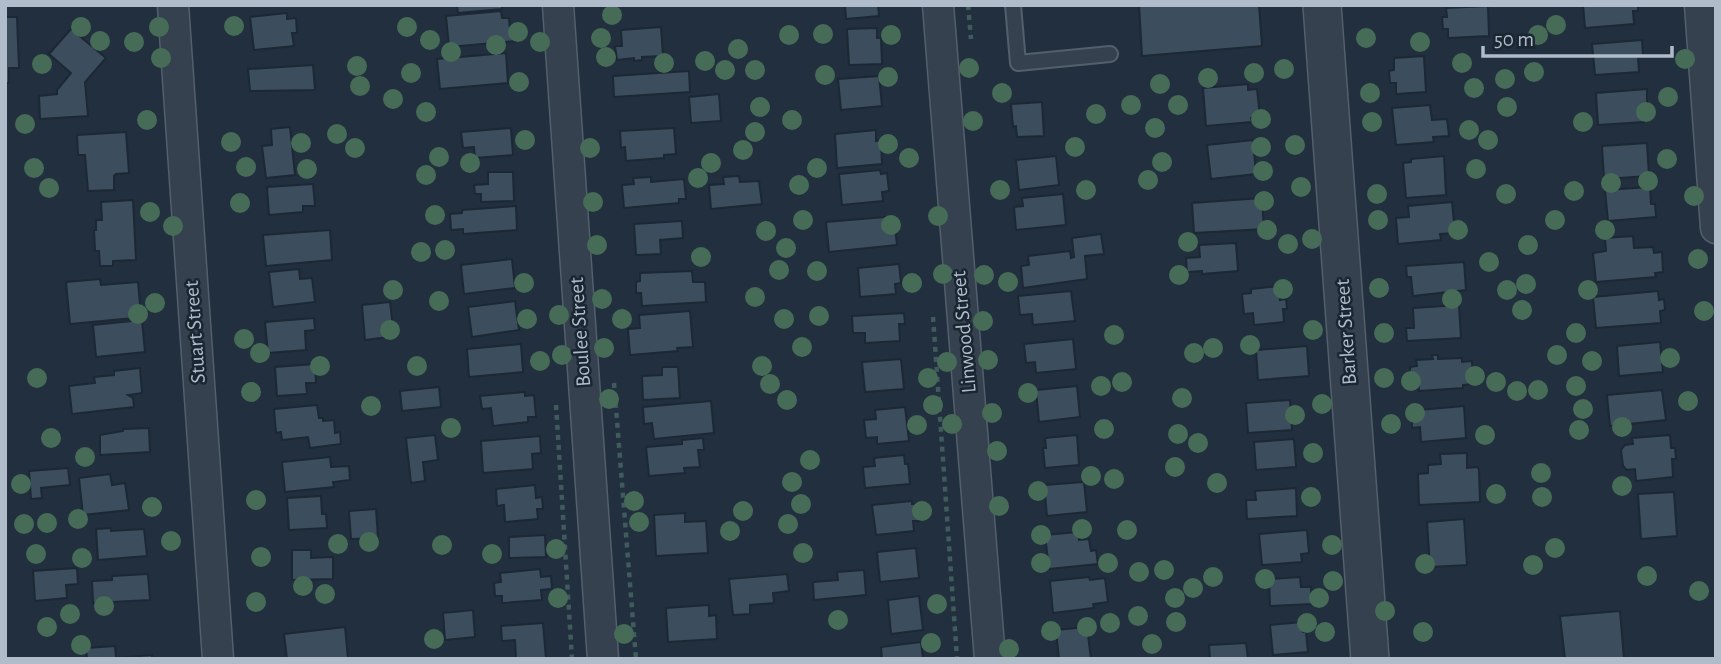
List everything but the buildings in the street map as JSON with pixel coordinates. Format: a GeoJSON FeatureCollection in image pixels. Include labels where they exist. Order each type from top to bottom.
{"type":"FeatureCollection","features":[{"type":"Feature","properties":{"kind":"street","name":"Stuart Street"},"geometry":{"type":"LineString","coordinates":[[173,5],[218,659]]}},
{"type":"Feature","properties":{"kind":"street","name":"Boulee Street"},"geometry":{"type":"LineString","coordinates":[[558,5],[603,659]]}},
{"type":"Feature","properties":{"kind":"street","name":"Linwood Street"},"geometry":{"type":"LineString","coordinates":[[938,5],[990,659]]}},
{"type":"Feature","properties":{"kind":"street","name":"Barker Street"},"geometry":{"type":"LineString","coordinates":[[1322,5],[1370,659]]}},
{"type":"Feature","properties":{"kind":"street"},"geometry":{"type":"LineString","coordinates":[[1700,5],[1716,228]]}},
{"type":"Feature","properties":{"kind":"lane"},"geometry":{"type":"LineString","coordinates":[[1013,5],[1018,63],[1110,54]]}},
{"type":"Feature","properties":{"kind":"path"},"geometry":{"type":"LineString","coordinates":[[932,311],[957,659]]}}]}
